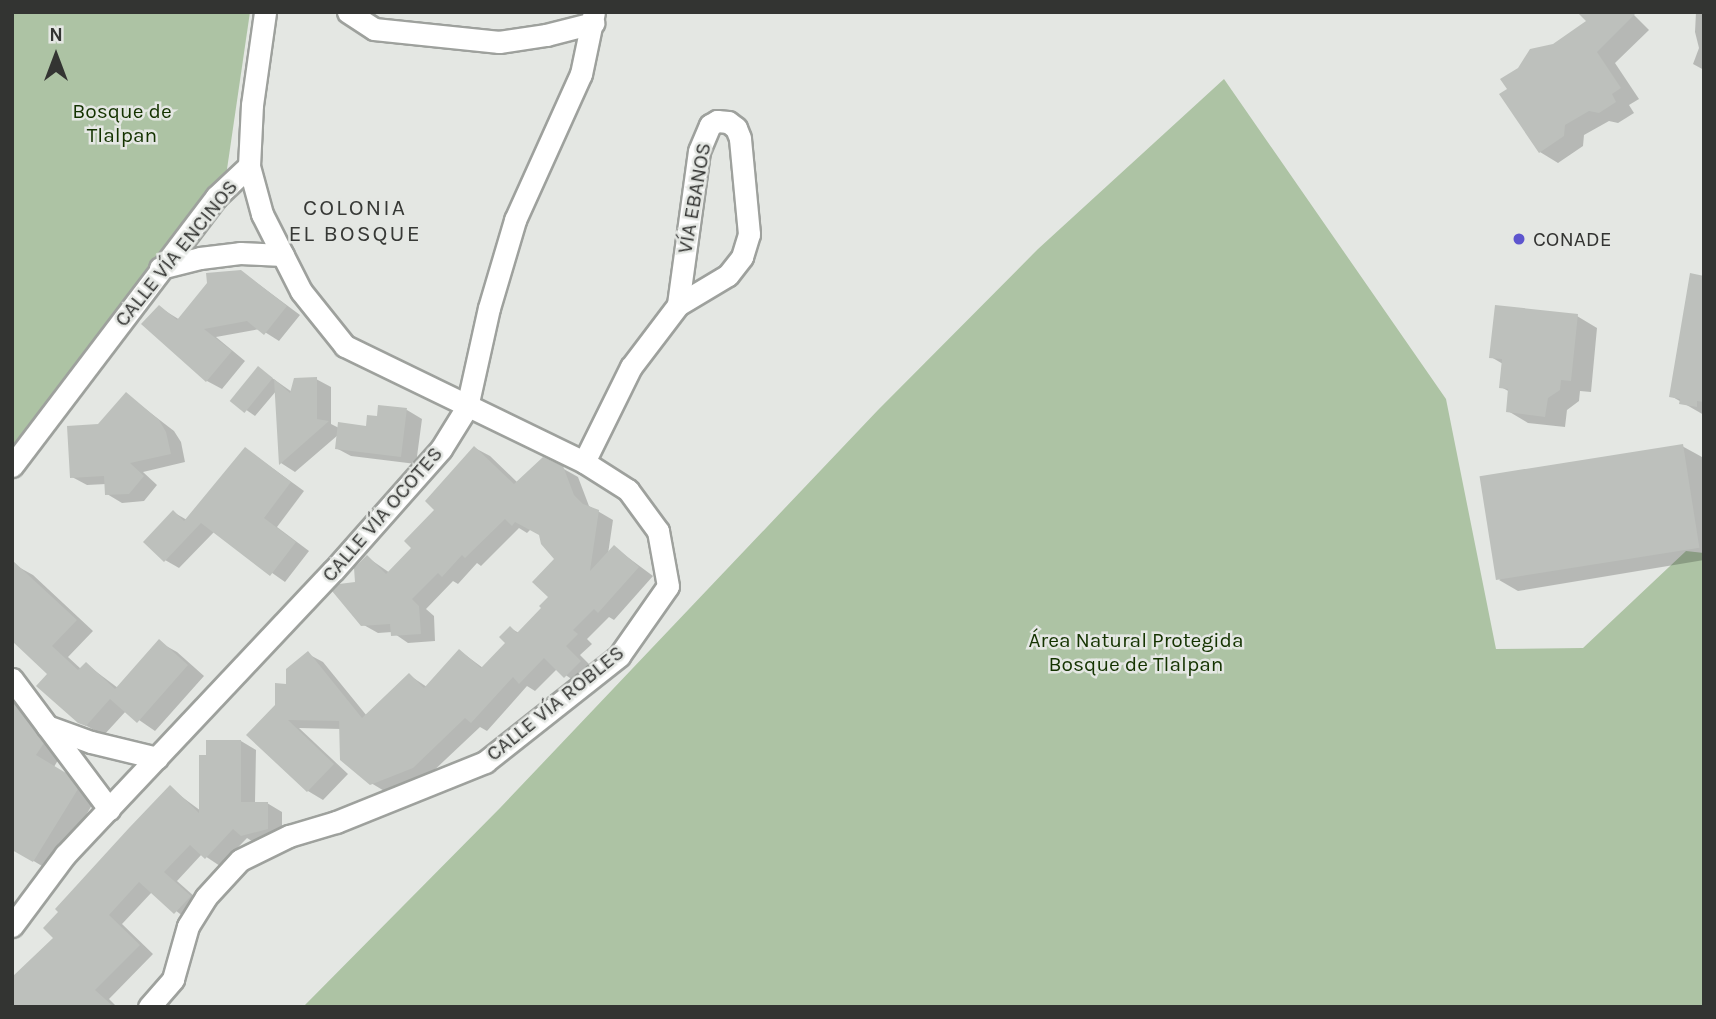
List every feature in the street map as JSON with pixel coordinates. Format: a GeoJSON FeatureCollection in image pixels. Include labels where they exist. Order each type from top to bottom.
{"type":"FeatureCollection","features":[{"type":"Feature","properties":{"kind":"street","name":"CALLE VÍA ENCINOS"},"geometry":{"type":"LineString","coordinates":[[12,466],[216,197],[249,166],[253,105],[265,12]]}},
{"type":"Feature","properties":{"kind":"street"},"geometry":{"type":"LineString","coordinates":[[348,12],[374,30],[499,42],[546,35],[594,18]]}},
{"type":"Feature","properties":{"kind":"street","name":"CALLE VÍA OCOTES"},"geometry":{"type":"LineString","coordinates":[[12,926],[65,855],[333,571],[441,449],[467,407],[489,308],[515,220],[581,74],[594,18]]}},
{"type":"Feature","properties":{"kind":"street","name":"VÍA EBANOS"},"geometry":{"type":"LineString","coordinates":[[584,462],[631,367],[678,304],[728,275],[742,257],[749,234],[740,138],[736,128],[727,122],[717,121],[710,125],[699,152],[678,304]]}},
{"type":"Feature","properties":{"kind":"street","name":"CALLE VÍA ROBLES"},"geometry":{"type":"LineString","coordinates":[[149,1007],[173,979],[188,926],[206,897],[240,860],[289,836],[361,813],[485,762],[619,656],[668,586],[658,531],[628,489],[584,462],[345,346],[301,290],[262,214],[249,166]]}},
{"type":"Feature","properties":{"kind":"street"},"geometry":{"type":"LineString","coordinates":[[160,268],[227,255],[283,255]]}},
{"type":"Feature","properties":{"kind":"street"},"geometry":{"type":"LineString","coordinates":[[12,679],[109,809]]}},
{"type":"Feature","properties":{"kind":"street"},"geometry":{"type":"LineString","coordinates":[[47,726],[91,742],[157,758]]}},
{"type":"Feature","properties":{"kind":"green space","name":"Bosque de Tlalpan"},"geometry":{"type":"Polygon","coordinates":[[[12,12],[250,12],[226,176],[12,452],[12,12]]]}},
{"type":"Feature","properties":{"kind":"green space","name":"Área Natural Protegida Bosque de Tlalpan"},"geometry":{"type":"Polygon","coordinates":[[[1224,79],[1446,399],[1496,649],[1583,648],[1686,551],[1704,553],[1704,1007],[303,1007],[500,808],[878,410],[1038,249],[1224,79]]]}},
{"type":"Feature","properties":{"kind":"building"},"geometry":{"type":"Polygon","coordinates":[[[1577,12],[1637,12],[1597,52],[1621,88],[1612,94],[1616,102],[1599,113],[1589,111],[1565,125],[1564,136],[1539,153],[1499,94],[1507,89],[1500,79],[1518,68],[1530,49],[1553,44],[1586,21],[1577,12]]]}},
{"type":"Feature","properties":{"kind":"building"},"geometry":{"type":"Polygon","coordinates":[[[241,270],[287,306],[264,335],[247,321],[204,329],[232,351],[206,382],[141,324],[159,305],[177,320],[207,283],[206,273],[241,270]]]}},
{"type":"Feature","properties":{"kind":"building"},"geometry":{"type":"Polygon","coordinates":[[[1690,273],[1704,276],[1704,402],[1697,401],[1697,407],[1679,404],[1680,399],[1669,397],[1690,273]]]}},
{"type":"Feature","properties":{"kind":"building"},"geometry":{"type":"Polygon","coordinates":[[[1495,305],[1578,314],[1571,381],[1561,380],[1560,390],[1548,398],[1545,417],[1506,412],[1508,389],[1499,388],[1502,359],[1489,358],[1495,305]]]}},
{"type":"Feature","properties":{"kind":"building"},"geometry":{"type":"Polygon","coordinates":[[[258,366],[273,378],[244,413],[230,401],[258,366]]]}},
{"type":"Feature","properties":{"kind":"building"},"geometry":{"type":"Polygon","coordinates":[[[317,377],[317,419],[329,421],[279,465],[274,379],[290,393],[294,378],[317,377]]]}},
{"type":"Feature","properties":{"kind":"building"},"geometry":{"type":"Polygon","coordinates":[[[126,392],[159,420],[166,432],[171,454],[130,463],[144,476],[129,494],[105,495],[104,476],[70,478],[67,426],[98,424],[126,392]]]}},
{"type":"Feature","properties":{"kind":"building"},"geometry":{"type":"Polygon","coordinates":[[[378,405],[407,408],[401,457],[335,449],[338,422],[366,426],[367,415],[377,416],[378,405]]]}},
{"type":"Feature","properties":{"kind":"building"},"geometry":{"type":"Polygon","coordinates":[[[1683,444],[1699,548],[1496,580],[1480,476],[1683,444]]]}},
{"type":"Feature","properties":{"kind":"building"},"geometry":{"type":"Polygon","coordinates":[[[474,446],[514,484],[543,457],[563,466],[574,495],[583,504],[599,510],[590,571],[614,545],[639,567],[598,613],[594,609],[573,630],[578,634],[566,646],[581,661],[564,678],[544,658],[519,684],[513,677],[471,723],[465,718],[413,768],[370,785],[340,760],[339,721],[288,720],[334,764],[307,792],[246,735],[275,705],[275,683],[286,684],[286,669],[308,651],[362,718],[409,673],[424,688],[459,649],[481,668],[505,643],[499,637],[510,626],[517,633],[548,597],[532,582],[554,559],[541,544],[539,535],[515,522],[512,526],[505,519],[465,558],[462,555],[442,577],[438,573],[412,599],[419,606],[421,634],[391,636],[390,624],[361,626],[332,591],[339,584],[355,582],[354,568],[367,555],[386,574],[411,548],[404,541],[434,510],[425,501],[474,446]]]}},
{"type":"Feature","properties":{"kind":"building"},"geometry":{"type":"Polygon","coordinates":[[[245,447],[291,482],[264,518],[296,542],[270,576],[201,523],[164,562],[143,542],[173,510],[184,521],[245,447]]]}},
{"type":"Feature","properties":{"kind":"building"},"geometry":{"type":"Polygon","coordinates":[[[12,560],[77,620],[52,646],[78,670],[86,662],[115,689],[159,639],[188,665],[137,723],[110,699],[86,726],[78,723],[36,686],[47,674],[12,641],[12,560]]]}},
{"type":"Feature","properties":{"kind":"building"},"geometry":{"type":"Polygon","coordinates":[[[12,702],[44,743],[36,755],[66,773],[78,789],[33,862],[12,850],[12,702]]]}},
{"type":"Feature","properties":{"kind":"building"},"geometry":{"type":"Polygon","coordinates":[[[206,740],[241,740],[241,802],[268,802],[268,829],[241,836],[233,829],[205,859],[190,845],[164,872],[191,896],[174,914],[139,882],[109,915],[140,945],[95,990],[114,1007],[12,1007],[12,977],[53,938],[43,928],[58,912],[55,909],[170,785],[199,813],[199,755],[206,755],[206,740]]]}},
{"type":"Feature","properties":{"kind":"place","name":"CONADE"},"geometry":{"type":"Point","coordinates":[1519,239]}},
{"type":"Feature","properties":{"kind":"district","name":"COLONIA EL BOSQUE"},"geometry":{"type":"Point","coordinates":[355,221]}}]}
